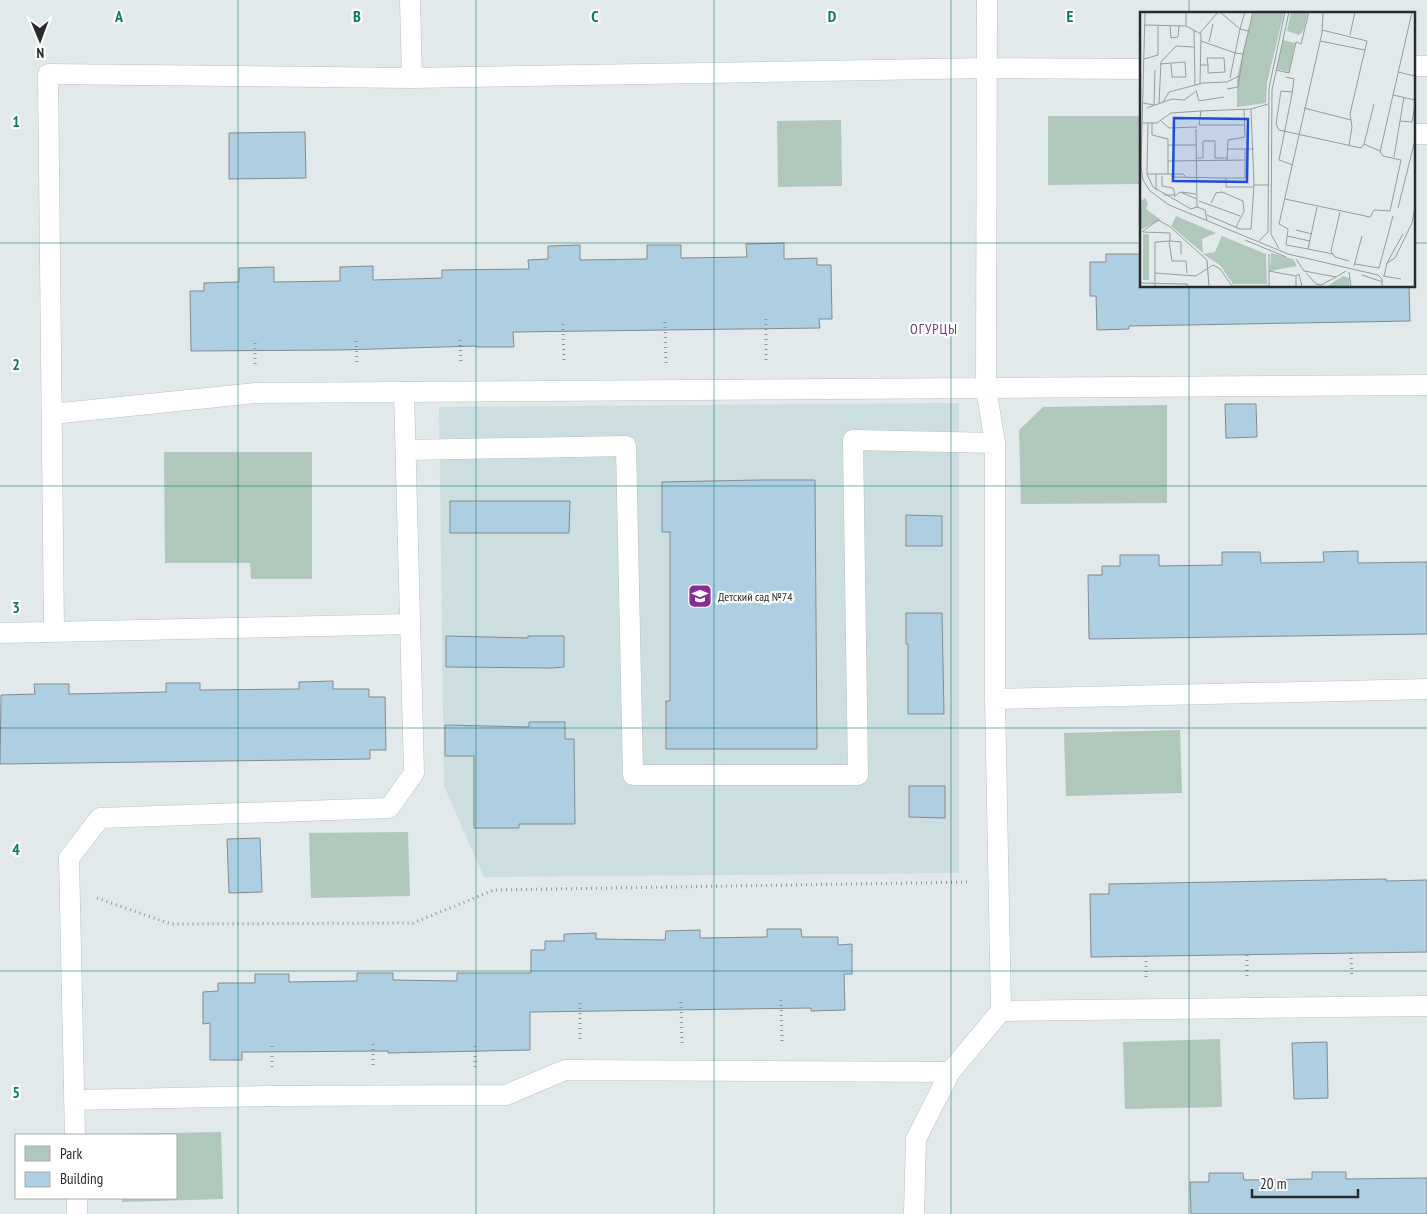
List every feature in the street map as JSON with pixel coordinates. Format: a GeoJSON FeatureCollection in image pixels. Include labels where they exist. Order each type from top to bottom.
{"type":"FeatureCollection","features":[{"type":"Feature","properties":{"kind":"lane"},"geometry":{"type":"LineString","coordinates":[[410,0],[412,78]]}},
{"type":"Feature","properties":{"kind":"lane"},"geometry":{"type":"LineString","coordinates":[[914,1214],[916,1139],[950,1072],[1001,1011],[995,699],[995,443],[986,388],[987,0]]}},
{"type":"Feature","properties":{"kind":"lane"},"geometry":{"type":"LineString","coordinates":[[1414,66],[1427,66]]}},
{"type":"Feature","properties":{"kind":"lane"},"geometry":{"type":"LineString","coordinates":[[54,632],[48,74],[412,78],[987,68],[1140,69]]}},
{"type":"Feature","properties":{"kind":"lane"},"geometry":{"type":"LineString","coordinates":[[1414,134],[1427,134]]}},
{"type":"Feature","properties":{"kind":"lane"},"geometry":{"type":"LineString","coordinates":[[52,414],[256,393],[1427,385]]}},
{"type":"Feature","properties":{"kind":"lane"},"geometry":{"type":"LineString","coordinates":[[75,1134],[69,858],[100,818],[389,808],[414,773],[404,392]]}},
{"type":"Feature","properties":{"kind":"lane"},"geometry":{"type":"LineString","coordinates":[[406,450],[626,446],[634,775],[858,776],[853,440],[995,443]]}},
{"type":"Feature","properties":{"kind":"lane"},"geometry":{"type":"LineString","coordinates":[[0,633],[410,624]]}},
{"type":"Feature","properties":{"kind":"lane"},"geometry":{"type":"LineString","coordinates":[[995,699],[1427,689]]}},
{"type":"Feature","properties":{"kind":"lane"},"geometry":{"type":"LineString","coordinates":[[1001,1011],[1427,1006]]}},
{"type":"Feature","properties":{"kind":"lane"},"geometry":{"type":"LineString","coordinates":[[74,1100],[272,1096],[506,1095],[565,1070],[950,1072]]}},
{"type":"Feature","properties":{"kind":"lane"},"geometry":{"type":"LineString","coordinates":[[77,1199],[77,1214]]}},
{"type":"Feature","properties":{"kind":"path"},"geometry":{"type":"LineString","coordinates":[[766,319],[767,389]]}},
{"type":"Feature","properties":{"kind":"path"},"geometry":{"type":"LineString","coordinates":[[665,322],[666,390]]}},
{"type":"Feature","properties":{"kind":"path"},"geometry":{"type":"LineString","coordinates":[[563,324],[564,391]]}},
{"type":"Feature","properties":{"kind":"path"},"geometry":{"type":"LineString","coordinates":[[70,890],[112,902],[171,924],[413,923],[494,890],[998,882]]}},
{"type":"Feature","properties":{"kind":"path"},"geometry":{"type":"LineString","coordinates":[[781,1000],[784,1072]]}},
{"type":"Feature","properties":{"kind":"path"},"geometry":{"type":"LineString","coordinates":[[682,1002],[682,1070]]}},
{"type":"Feature","properties":{"kind":"path"},"geometry":{"type":"LineString","coordinates":[[580,1003],[580,1070]]}},
{"type":"Feature","properties":{"kind":"shaded area","name":"Детский сад №74"},"geometry":{"type":"Polygon","coordinates":[[[959,403],[959,873],[484,877],[444,786],[439,407],[959,403]]]}},
{"type":"Feature","properties":{"kind":"green space"},"geometry":{"type":"Polygon","coordinates":[[[1048,116],[1140,116],[1140,184],[1048,185],[1048,116]]]}},
{"type":"Feature","properties":{"kind":"green space"},"geometry":{"type":"Polygon","coordinates":[[[841,120],[842,186],[778,187],[777,121],[841,120]]]}},
{"type":"Feature","properties":{"kind":"green space"},"geometry":{"type":"Polygon","coordinates":[[[1167,405],[1167,503],[1021,504],[1019,430],[1043,407],[1167,405]]]}},
{"type":"Feature","properties":{"kind":"green space"},"geometry":{"type":"Polygon","coordinates":[[[164,452],[312,452],[312,579],[251,579],[250,563],[165,563],[164,452]]]}},
{"type":"Feature","properties":{"kind":"green space"},"geometry":{"type":"Polygon","coordinates":[[[1180,730],[1182,793],[1066,796],[1064,733],[1180,730]]]}},
{"type":"Feature","properties":{"kind":"green space"},"geometry":{"type":"Polygon","coordinates":[[[408,832],[410,896],[311,898],[309,833],[408,832]]]}},
{"type":"Feature","properties":{"kind":"green space"},"geometry":{"type":"Polygon","coordinates":[[[1220,1039],[1222,1107],[1125,1109],[1123,1042],[1220,1039]]]}},
{"type":"Feature","properties":{"kind":"green space"},"geometry":{"type":"Polygon","coordinates":[[[221,1132],[223,1199],[122,1202],[122,1199],[178,1199],[178,1134],[120,1134],[221,1132]]]}},
{"type":"Feature","properties":{"kind":"building"},"geometry":{"type":"Polygon","coordinates":[[[305,132],[306,178],[229,179],[229,133],[305,132]]]}},
{"type":"Feature","properties":{"kind":"building"},"geometry":{"type":"Polygon","coordinates":[[[784,243],[784,259],[817,258],[817,265],[831,265],[832,319],[819,319],[820,328],[513,332],[514,347],[191,351],[190,291],[204,291],[204,283],[239,282],[239,268],[274,267],[274,282],[340,281],[340,267],[373,266],[373,280],[442,278],[442,270],[529,269],[528,260],[548,259],[548,246],[580,245],[580,260],[647,259],[647,245],[681,245],[681,258],[747,257],[746,244],[784,243]]]}},
{"type":"Feature","properties":{"kind":"building"},"geometry":{"type":"Polygon","coordinates":[[[1106,254],[1140,254],[1140,288],[1409,288],[1410,321],[1129,326],[1129,329],[1097,330],[1096,296],[1090,296],[1090,262],[1106,262],[1106,254]]]}},
{"type":"Feature","properties":{"kind":"building"},"geometry":{"type":"Polygon","coordinates":[[[1225,404],[1256,404],[1257,437],[1226,438],[1225,404]]]}},
{"type":"Feature","properties":{"kind":"building"},"geometry":{"type":"Polygon","coordinates":[[[815,480],[817,749],[666,749],[666,701],[670,701],[670,532],[662,532],[662,482],[815,480]]]}},
{"type":"Feature","properties":{"kind":"building"},"geometry":{"type":"Polygon","coordinates":[[[450,501],[570,501],[569,533],[450,533],[450,501]]]}},
{"type":"Feature","properties":{"kind":"building"},"geometry":{"type":"Polygon","coordinates":[[[906,515],[942,516],[942,546],[906,546],[906,515]]]}},
{"type":"Feature","properties":{"kind":"building"},"geometry":{"type":"Polygon","coordinates":[[[1358,551],[1358,563],[1427,562],[1427,634],[1089,639],[1088,575],[1102,575],[1102,566],[1120,566],[1120,555],[1159,555],[1159,566],[1222,565],[1222,552],[1260,552],[1261,563],[1324,562],[1323,552],[1358,551]]]}},
{"type":"Feature","properties":{"kind":"building"},"geometry":{"type":"Polygon","coordinates":[[[906,613],[942,613],[944,714],[908,714],[906,613]]]}},
{"type":"Feature","properties":{"kind":"building"},"geometry":{"type":"Polygon","coordinates":[[[446,636],[528,638],[528,636],[564,636],[564,667],[446,667],[446,636]]]}},
{"type":"Feature","properties":{"kind":"building"},"geometry":{"type":"Polygon","coordinates":[[[333,681],[333,689],[369,689],[369,697],[385,697],[386,750],[370,750],[370,759],[0,764],[1,695],[35,694],[34,684],[69,684],[69,694],[166,692],[166,683],[200,683],[200,690],[299,689],[299,682],[333,681]]]}},
{"type":"Feature","properties":{"kind":"building"},"geometry":{"type":"Polygon","coordinates":[[[529,722],[565,722],[565,739],[574,739],[575,824],[519,824],[519,828],[474,828],[474,756],[445,756],[445,725],[529,727],[529,722]]]}},
{"type":"Feature","properties":{"kind":"building"},"geometry":{"type":"Polygon","coordinates":[[[909,786],[945,786],[945,818],[909,817],[909,786]]]}},
{"type":"Feature","properties":{"kind":"building"},"geometry":{"type":"Polygon","coordinates":[[[260,838],[262,892],[229,893],[227,839],[260,838]]]}},
{"type":"Feature","properties":{"kind":"building"},"geometry":{"type":"Polygon","coordinates":[[[1386,879],[1386,881],[1427,880],[1427,952],[1091,957],[1090,894],[1109,894],[1109,884],[1386,879]]]}},
{"type":"Feature","properties":{"kind":"building"},"geometry":{"type":"Polygon","coordinates":[[[767,929],[801,929],[802,937],[838,937],[838,945],[852,944],[852,974],[844,974],[845,1010],[811,1011],[811,1008],[530,1012],[530,1050],[388,1053],[388,1051],[242,1052],[242,1060],[210,1060],[210,1023],[203,1024],[203,992],[218,991],[218,983],[255,983],[255,974],[289,974],[289,982],[357,981],[357,973],[393,973],[393,980],[457,981],[457,973],[531,973],[531,950],[545,950],[545,941],[564,941],[564,934],[596,933],[596,939],[665,940],[666,931],[700,930],[700,938],[767,937],[767,929]]]}},
{"type":"Feature","properties":{"kind":"building"},"geometry":{"type":"Polygon","coordinates":[[[1327,1042],[1328,1098],[1294,1099],[1292,1043],[1327,1042]]]}},
{"type":"Feature","properties":{"kind":"building"},"geometry":{"type":"Polygon","coordinates":[[[1312,1172],[1346,1172],[1346,1179],[1427,1178],[1427,1214],[1191,1214],[1190,1182],[1209,1182],[1209,1173],[1243,1173],[1244,1180],[1312,1179],[1312,1172]]]}},
{"type":"Feature","properties":{"kind":"place","name":"Детский сад №74"},"geometry":{"type":"Point","coordinates":[700,596]}},
{"type":"Feature","properties":{"kind":"district","name":"ОГУРЦЫ"},"geometry":{"type":"Point","coordinates":[934,329]}}]}
